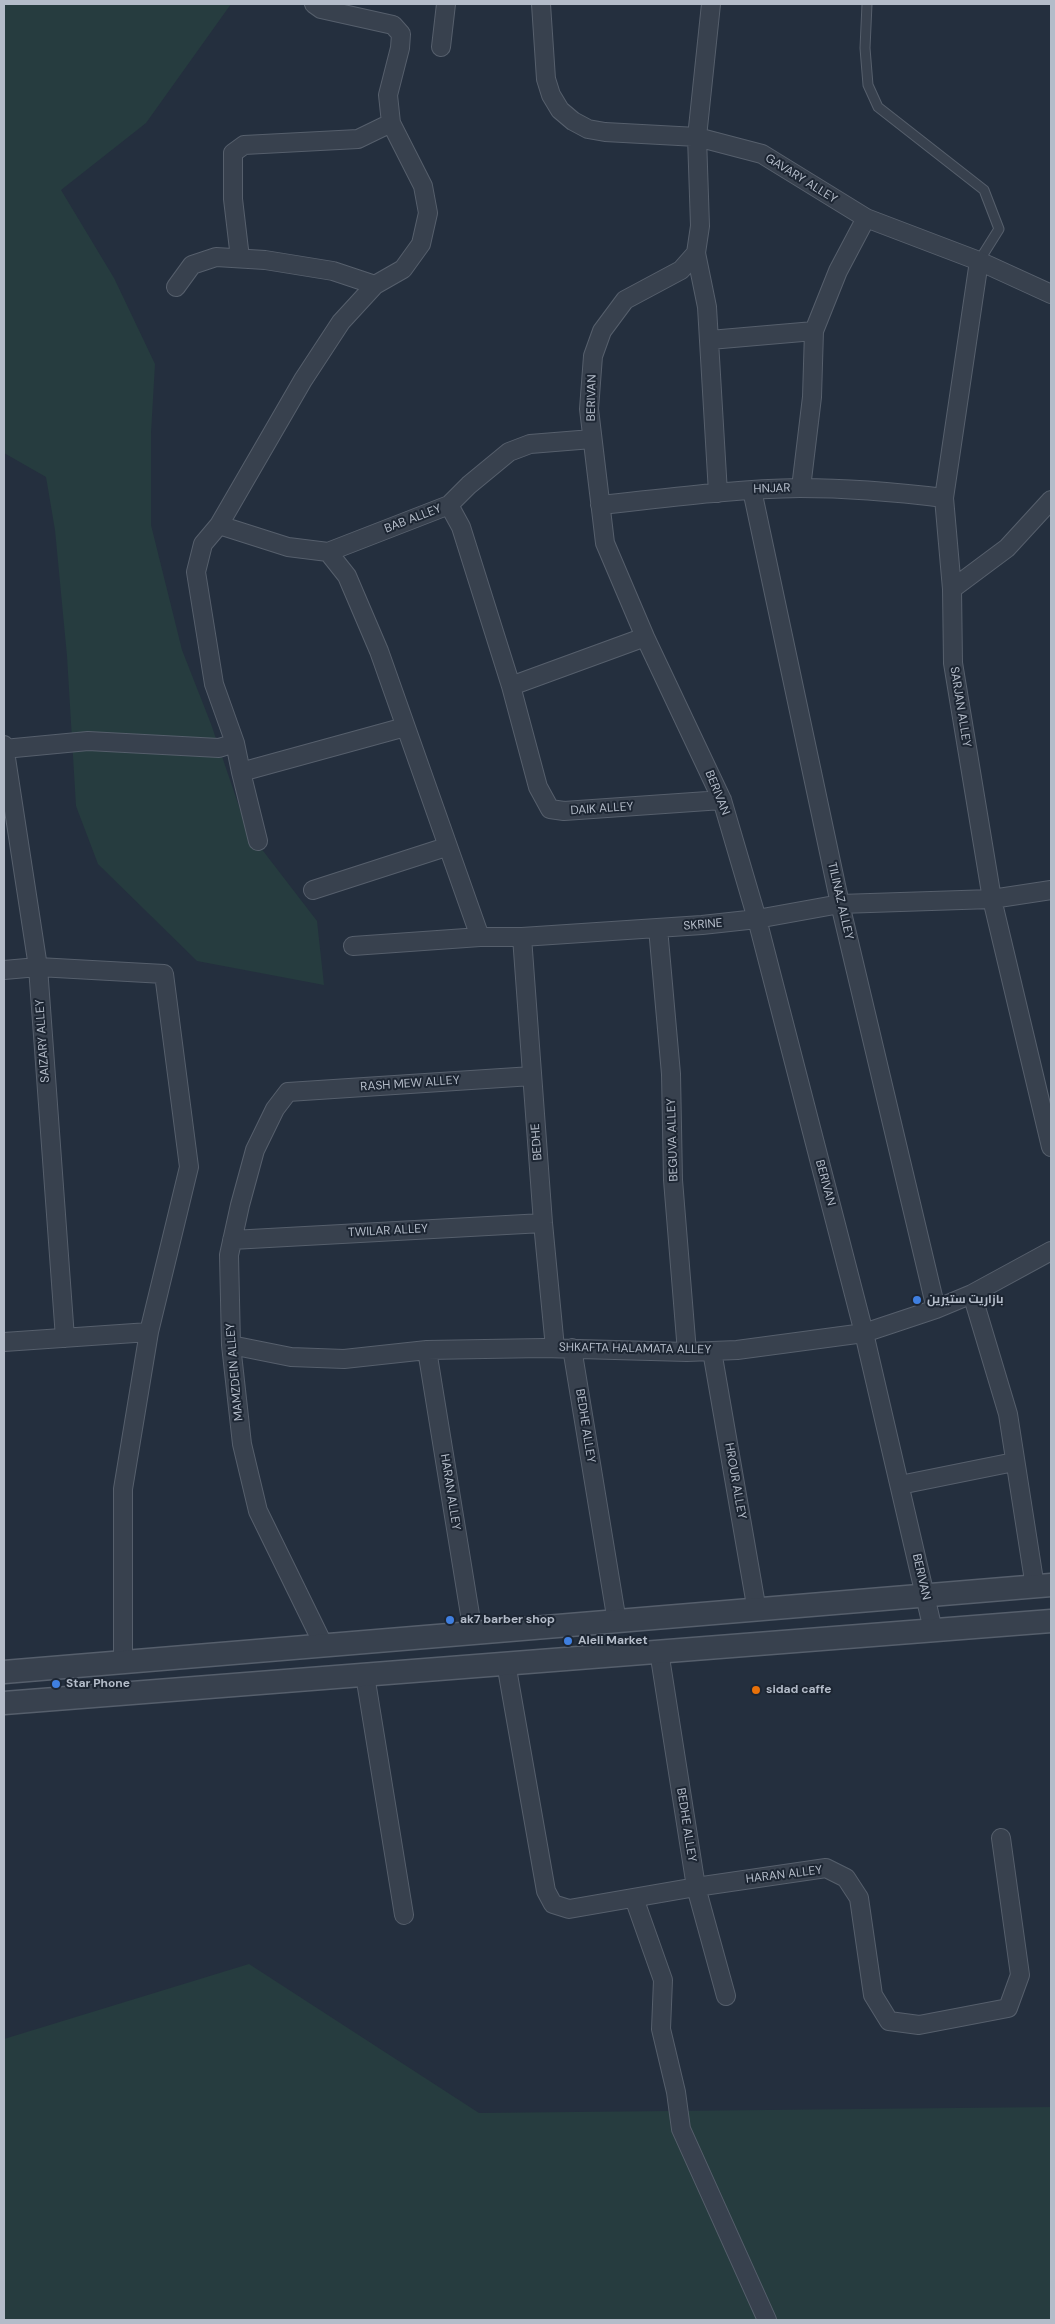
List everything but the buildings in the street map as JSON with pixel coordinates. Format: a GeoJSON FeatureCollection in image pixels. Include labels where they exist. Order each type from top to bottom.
{"type":"FeatureCollection","features":[{"type":"Feature","properties":{"kind":"street"},"geometry":{"type":"LineString","coordinates":[[258,841],[235,744],[214,684],[196,572],[203,544],[219,525],[303,380],[340,322],[375,285],[403,269],[421,244],[428,213],[423,186],[390,123],[388,95],[402,34],[393,25],[321,10],[314,4]]}},
{"type":"Feature","properties":{"kind":"street"},"geometry":{"type":"LineString","coordinates":[[441,47],[446,4]]}},
{"type":"Feature","properties":{"kind":"street","name":"GAVARY ALLEY"},"geometry":{"type":"LineString","coordinates":[[541,4],[546,79],[551,95],[560,110],[573,121],[588,129],[605,132],[697,137],[762,154],[866,218],[979,261],[1051,294]]}},
{"type":"Feature","properties":{"kind":"street"},"geometry":{"type":"LineString","coordinates":[[711,4],[697,137],[700,226],[696,253],[707,307],[718,493]]}},
{"type":"Feature","properties":{"kind":"street"},"geometry":{"type":"LineString","coordinates":[[240,258],[233,199],[233,153],[244,145],[358,139],[390,123]]}},
{"type":"Feature","properties":{"kind":"street"},"geometry":{"type":"LineString","coordinates":[[801,488],[812,397],[814,330],[838,271],[866,218]]}},
{"type":"Feature","properties":{"kind":"street","name":"BERIVAN"},"geometry":{"type":"LineString","coordinates":[[696,253],[681,270],[625,300],[602,330],[592,365],[589,409],[605,544],[645,637],[722,800],[757,920],[864,1333],[933,1630]]}},
{"type":"Feature","properties":{"kind":"street"},"geometry":{"type":"LineString","coordinates":[[176,287],[192,265],[216,257],[265,260],[333,271],[375,285]]}},
{"type":"Feature","properties":{"kind":"street","name":"SARJAN ALLEY"},"geometry":{"type":"LineString","coordinates":[[979,261],[944,498],[952,589],[953,663],[992,899],[1051,1147]]}},
{"type":"Feature","properties":{"kind":"street"},"geometry":{"type":"LineString","coordinates":[[710,340],[814,330]]}},
{"type":"Feature","properties":{"kind":"street","name":"BAB ALLEY"},"geometry":{"type":"LineString","coordinates":[[219,525],[288,548],[328,552],[449,504],[509,452],[530,444],[592,439]]}},
{"type":"Feature","properties":{"kind":"street","name":"HNJAR"},"geometry":{"type":"LineString","coordinates":[[600,505],[752,490],[801,488],[867,489],[944,498]]}},
{"type":"Feature","properties":{"kind":"street","name":"TILINAZ ALLEY"},"geometry":{"type":"LineString","coordinates":[[752,490],[840,904],[936,1309]]}},
{"type":"Feature","properties":{"kind":"street"},"geometry":{"type":"LineString","coordinates":[[952,589],[1008,548],[1051,500]]}},
{"type":"Feature","properties":{"kind":"street","name":"DAIK ALLEY"},"geometry":{"type":"LineString","coordinates":[[449,504],[461,527],[511,686],[538,787],[550,809],[564,811],[722,800]]}},
{"type":"Feature","properties":{"kind":"street"},"geometry":{"type":"LineString","coordinates":[[328,552],[347,576],[379,651],[446,847],[480,937]]}},
{"type":"Feature","properties":{"kind":"street"},"geometry":{"type":"LineString","coordinates":[[511,686],[645,637]]}},
{"type":"Feature","properties":{"kind":"street"},"geometry":{"type":"LineString","coordinates":[[241,772],[405,727]]}},
{"type":"Feature","properties":{"kind":"street"},"geometry":{"type":"LineString","coordinates":[[4,750],[88,742],[219,748],[235,744]]}},
{"type":"Feature","properties":{"kind":"street","name":"SAIZARY ALLEY"},"geometry":{"type":"LineString","coordinates":[[4,745],[38,967],[65,1338]]}},
{"type":"Feature","properties":{"kind":"street"},"geometry":{"type":"LineString","coordinates":[[313,890],[446,847]]}},
{"type":"Feature","properties":{"kind":"street","name":"SKRINE"},"geometry":{"type":"LineString","coordinates":[[353,946],[480,937],[522,937],[658,928],[757,920],[840,904],[992,899],[1051,890]]}},
{"type":"Feature","properties":{"kind":"street","name":"BEGUVA ALLEY"},"geometry":{"type":"LineString","coordinates":[[658,928],[671,1074],[674,1180],[687,1352]]}},
{"type":"Feature","properties":{"kind":"street","name":"BEDHE"},"geometry":{"type":"LineString","coordinates":[[522,937],[543,1223],[564,1348]]}},
{"type":"Feature","properties":{"kind":"street"},"geometry":{"type":"LineString","coordinates":[[4,970],[38,967],[164,974],[189,1167],[149,1332],[123,1489],[123,1662]]}},
{"type":"Feature","properties":{"kind":"street","name":"RASH MEW ALLEY"},"geometry":{"type":"LineString","coordinates":[[288,1092],[532,1076]]}},
{"type":"Feature","properties":{"kind":"street","name":"MAMZDEIN ALLEY"},"geometry":{"type":"LineString","coordinates":[[288,1092],[275,1109],[255,1150],[232,1240],[229,1255],[231,1345],[242,1444],[258,1511],[324,1646]]}},
{"type":"Feature","properties":{"kind":"street","name":"TWILAR ALLEY"},"geometry":{"type":"LineString","coordinates":[[232,1240],[543,1223]]}},
{"type":"Feature","properties":{"kind":"street","name":"SHKAFTA HALAMATA ALLEY"},"geometry":{"type":"LineString","coordinates":[[231,1345],[291,1357],[344,1359],[427,1350],[564,1348],[687,1352],[737,1350],[864,1333],[936,1309],[972,1294],[1051,1251]]}},
{"type":"Feature","properties":{"kind":"street"},"geometry":{"type":"LineString","coordinates":[[4,1672],[1043,1586],[1014,1462],[1008,1414],[972,1294]]}},
{"type":"Feature","properties":{"kind":"street"},"geometry":{"type":"LineString","coordinates":[[4,1342],[149,1332]]}},
{"type":"Feature","properties":{"kind":"street","name":"BEDHE ALLEY"},"geometry":{"type":"LineString","coordinates":[[564,1348],[616,1622]]}},
{"type":"Feature","properties":{"kind":"street","name":"HARAN ALLEY"},"geometry":{"type":"LineString","coordinates":[[427,1350],[473,1634]]}},
{"type":"Feature","properties":{"kind":"street","name":"HROUR ALLEY"},"geometry":{"type":"LineString","coordinates":[[712,1351],[758,1610]]}},
{"type":"Feature","properties":{"kind":"street"},"geometry":{"type":"LineString","coordinates":[[900,1485],[1014,1462]]}},
{"type":"Feature","properties":{"kind":"street"},"geometry":{"type":"LineString","coordinates":[[4,1703],[1051,1620]]}},
{"type":"Feature","properties":{"kind":"street","name":"BEDHE ALLEY"},"geometry":{"type":"LineString","coordinates":[[659,1652],[696,1887],[726,1996]]}},
{"type":"Feature","properties":{"kind":"street","name":"HARAN ALLEY"},"geometry":{"type":"LineString","coordinates":[[506,1664],[546,1891],[553,1904],[569,1909],[696,1887],[826,1868],[846,1878],[859,1898],[873,1995],[889,2021],[919,2025],[1008,2008],[1020,1975],[1001,1838]]}},
{"type":"Feature","properties":{"kind":"street"},"geometry":{"type":"LineString","coordinates":[[365,1675],[404,1915]]}},
{"type":"Feature","properties":{"kind":"street"},"geometry":{"type":"LineString","coordinates":[[634,1898],[663,1980],[661,2029],[674,2083],[681,2129],[767,2320]]}},
{"type":"Feature","properties":{"kind":"lane"},"geometry":{"type":"LineString","coordinates":[[868,4],[865,31],[868,85],[878,107],[984,190],[999,229],[979,261]]}},
{"type":"Feature","properties":{"kind":"green space"},"geometry":{"type":"Polygon","coordinates":[[[4,4],[231,4],[146,123],[61,190],[114,278],[155,364],[151,433],[151,525],[182,650],[211,724],[247,830],[317,921],[324,985],[197,961],[98,864],[76,806],[67,656],[55,530],[46,477],[4,453],[4,4]]]}},
{"type":"Feature","properties":{"kind":"green space"},"geometry":{"type":"Polygon","coordinates":[[[249,1964],[479,2113],[1051,2107],[1051,2320],[4,2320],[4,2039],[249,1964]]]}},
{"type":"Feature","properties":{"kind":"place","name":"بازاريت ستيرين"},"geometry":{"type":"Point","coordinates":[917,1300]}},
{"type":"Feature","properties":{"kind":"place","name":"ak7 barber shop"},"geometry":{"type":"Point","coordinates":[450,1620]}},
{"type":"Feature","properties":{"kind":"place","name":"Aleli Market"},"geometry":{"type":"Point","coordinates":[568,1641]}},
{"type":"Feature","properties":{"kind":"place","name":"Star Phone"},"geometry":{"type":"Point","coordinates":[56,1684]}},
{"type":"Feature","properties":{"kind":"place","name":"sidad caffe"},"geometry":{"type":"Point","coordinates":[756,1690]}}]}
